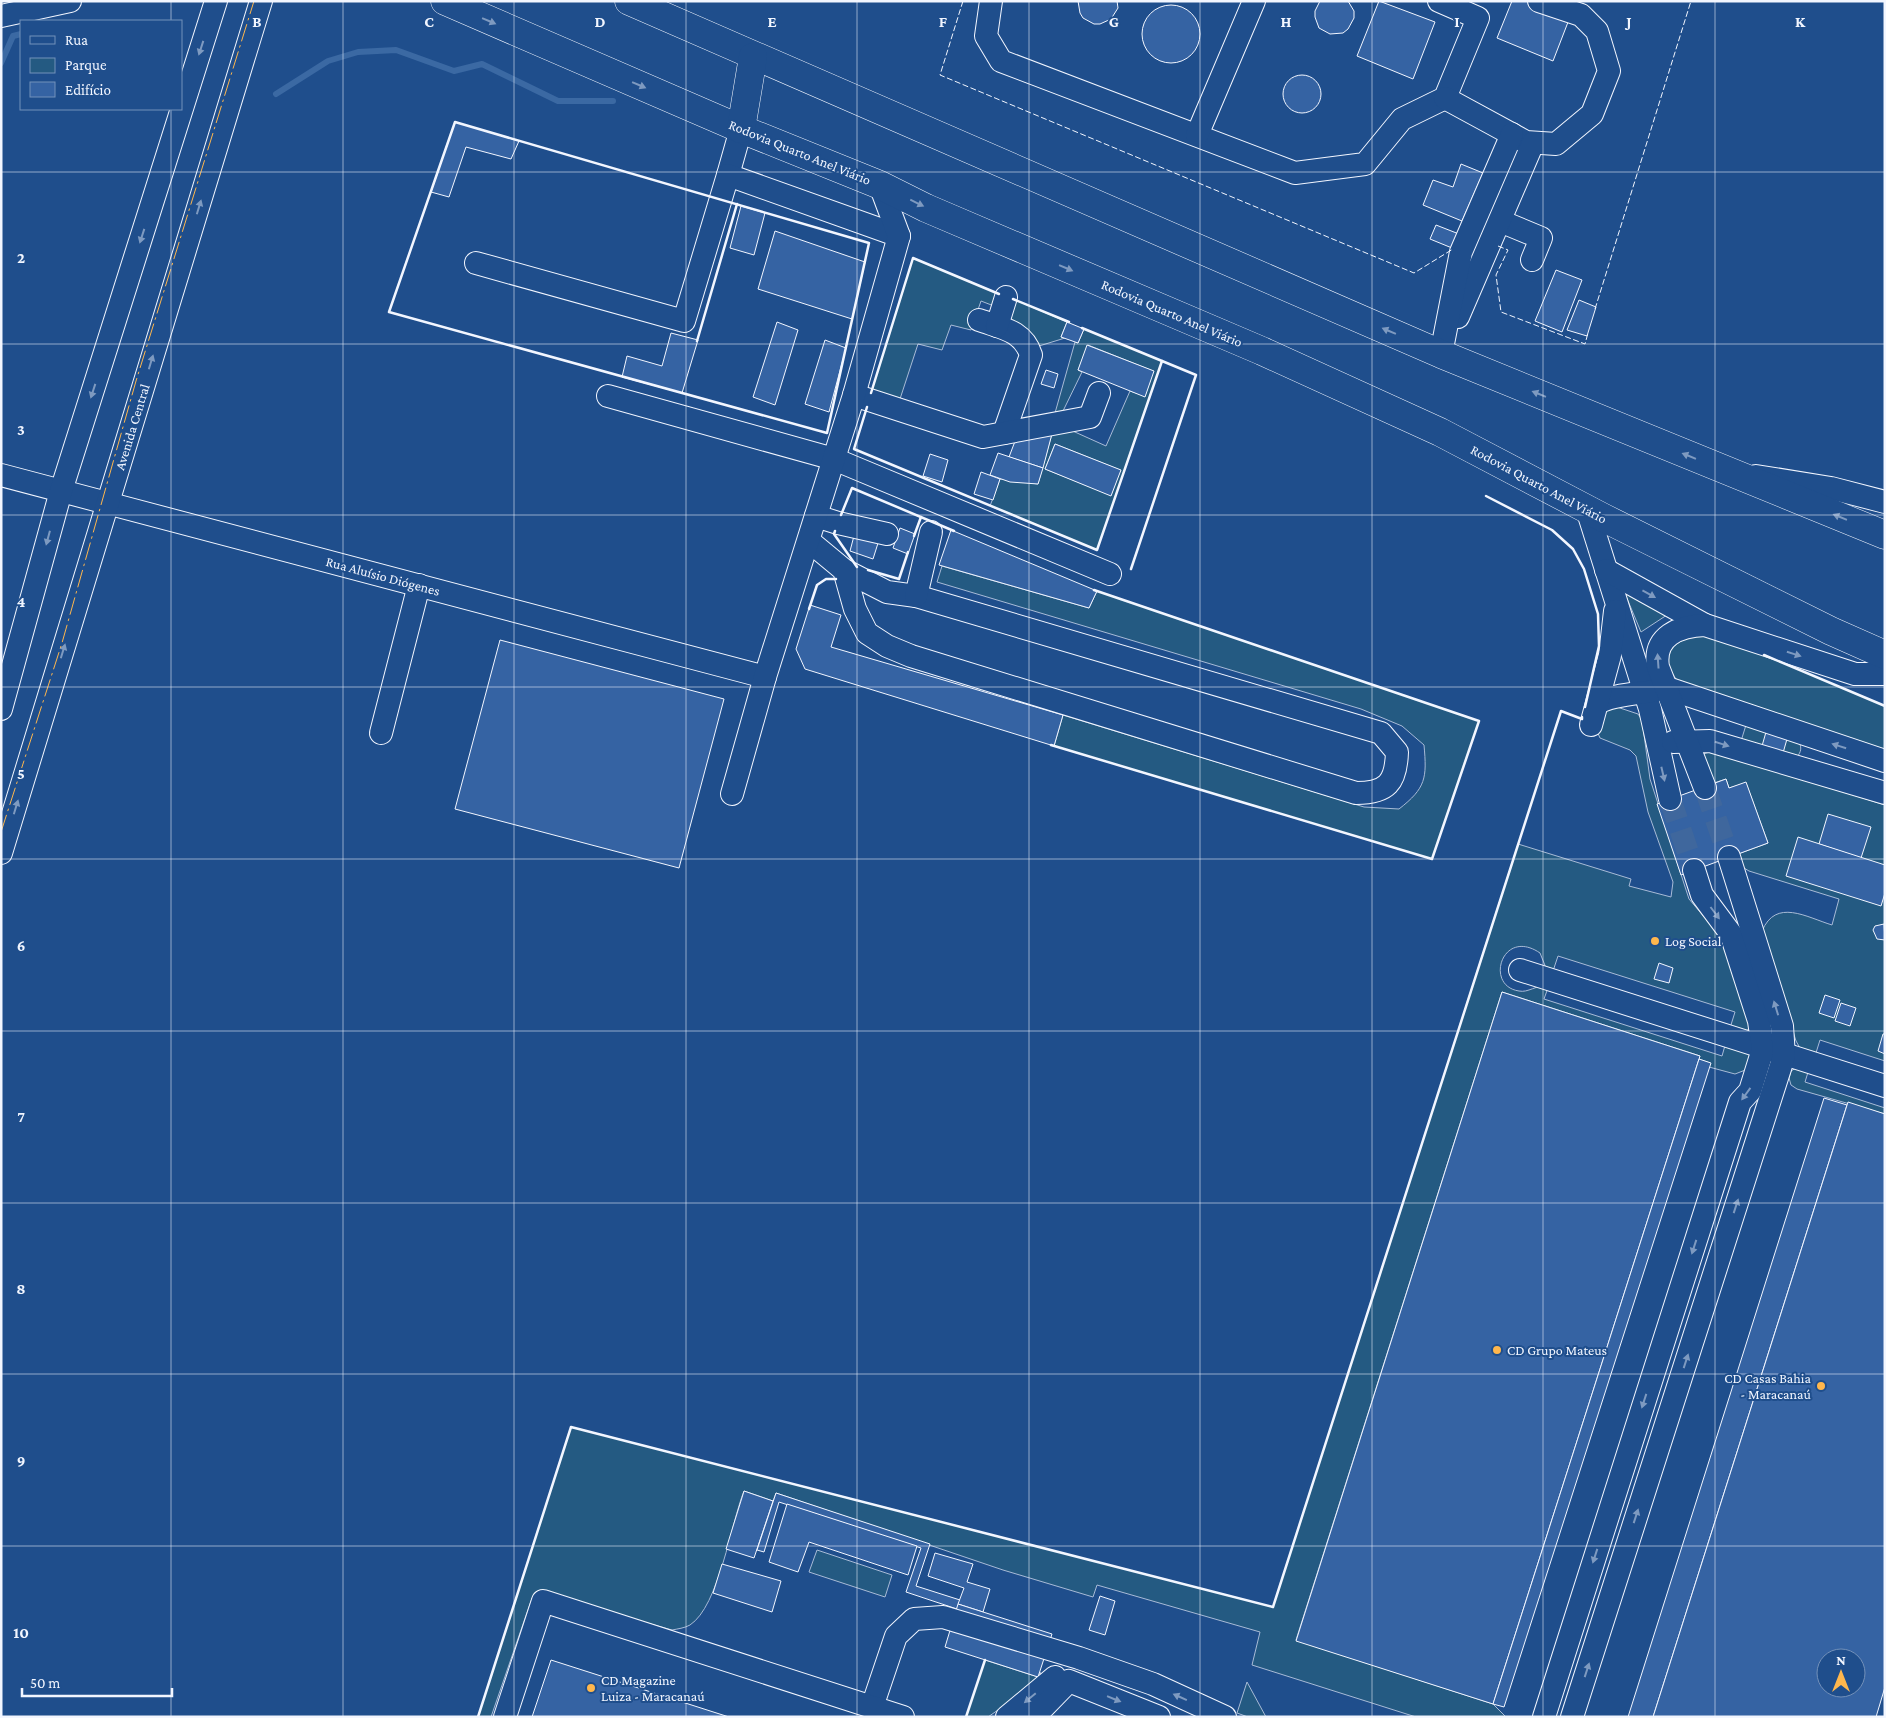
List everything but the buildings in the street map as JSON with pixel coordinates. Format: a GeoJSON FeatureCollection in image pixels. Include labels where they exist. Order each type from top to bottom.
{"type":"FeatureCollection","features":[{"type":"Feature","properties":{"kind":"highway","name":"Rodovia Quarto Anel Viário"},"geometry":{"type":"LineString","coordinates":[[445,1],[741,129],[880,185],[926,208],[1262,351],[1440,432],[1587,509],[1831,631],[1885,654]]}},
{"type":"Feature","properties":{"kind":"highway"},"geometry":{"type":"LineString","coordinates":[[629,1],[753,57],[1441,354],[1885,535]]}},
{"type":"Feature","properties":{"kind":"highway"},"geometry":{"type":"LineString","coordinates":[[741,129],[753,57]]}},
{"type":"Feature","properties":{"kind":"street"},"geometry":{"type":"LineString","coordinates":[[1,16],[70,1]]}},
{"type":"Feature","properties":{"kind":"street"},"geometry":{"type":"LineString","coordinates":[[182,108],[216,1]]}},
{"type":"Feature","properties":{"kind":"street","name":"Avenida Central"},"geometry":{"type":"LineString","coordinates":[[1,853],[261,1]]}},
{"type":"Feature","properties":{"kind":"street"},"geometry":{"type":"LineString","coordinates":[[991,1],[986,36],[1002,61],[1295,173],[1365,164],[1402,119],[1445,98],[1478,18],[1439,1]]}},
{"type":"Feature","properties":{"kind":"street"},"geometry":{"type":"LineString","coordinates":[[1197,135],[1254,1]]}},
{"type":"Feature","properties":{"kind":"street"},"geometry":{"type":"LineString","coordinates":[[1445,98],[1526,142],[1533,143],[1556,144],[1592,114],[1609,70],[1597,31],[1581,15],[1539,1]]}},
{"type":"Feature","properties":{"kind":"street"},"geometry":{"type":"LineString","coordinates":[[1,709],[61,491],[182,110]]}},
{"type":"Feature","properties":{"kind":"street"},"geometry":{"type":"LineString","coordinates":[[476,263],[684,320],[741,129]]}},
{"type":"Feature","properties":{"kind":"street"},"geometry":{"type":"LineString","coordinates":[[1441,354],[1461,252],[1512,134]]}},
{"type":"Feature","properties":{"kind":"street"},"geometry":{"type":"LineString","coordinates":[[1441,354],[1533,143]]}},
{"type":"Feature","properties":{"kind":"street"},"geometry":{"type":"LineString","coordinates":[[728,175],[899,236]]}},
{"type":"Feature","properties":{"kind":"street"},"geometry":{"type":"LineString","coordinates":[[732,794],[765,677],[854,395],[899,236],[880,185]]}},
{"type":"Feature","properties":{"kind":"street"},"geometry":{"type":"LineString","coordinates":[[1500,221],[1541,238],[1532,260]]}},
{"type":"Feature","properties":{"kind":"street"},"geometry":{"type":"LineString","coordinates":[[1004,433],[1031,355],[1027,344],[1017,334],[988,323],[1006,297]]}},
{"type":"Feature","properties":{"kind":"street"},"geometry":{"type":"LineString","coordinates":[[854,395],[983,437],[1090,417],[1099,393]]}},
{"type":"Feature","properties":{"kind":"street"},"geometry":{"type":"LineString","coordinates":[[608,396],[834,459],[1110,574]]}},
{"type":"Feature","properties":{"kind":"street"},"geometry":{"type":"LineString","coordinates":[[1729,472],[1831,488],[1885,502]]}},
{"type":"Feature","properties":{"kind":"street","name":"Rua Aluísio Diógenes"},"geometry":{"type":"LineString","coordinates":[[1,475],[765,677]]}},
{"type":"Feature","properties":{"kind":"street"},"geometry":{"type":"LineString","coordinates":[[1587,509],[1615,598],[1656,691],[1687,740],[1705,788]]}},
{"type":"Feature","properties":{"kind":"street"},"geometry":{"type":"LineString","coordinates":[[816,516],[887,534]]}},
{"type":"Feature","properties":{"kind":"street"},"geometry":{"type":"LineString","coordinates":[[916,596],[931,532]]}},
{"type":"Feature","properties":{"kind":"street"},"geometry":{"type":"LineString","coordinates":[[808,540],[844,570],[888,592],[916,596],[1381,733],[1397,752],[1396,767],[1390,783],[1375,793],[1356,793],[910,656],[887,646],[867,633],[855,610],[844,570]]}},
{"type":"Feature","properties":{"kind":"street"},"geometry":{"type":"LineString","coordinates":[[1606,570],[1705,625],[1855,674],[1885,674]]}},
{"type":"Feature","properties":{"kind":"street"},"geometry":{"type":"LineString","coordinates":[[381,733],[419,586]]}},
{"type":"Feature","properties":{"kind":"street"},"geometry":{"type":"LineString","coordinates":[[1591,725],[1613,639],[1615,598]]}},
{"type":"Feature","properties":{"kind":"street"},"geometry":{"type":"LineString","coordinates":[[1670,799],[1657,744],[1656,691],[1658,648],[1667,636],[1674,631],[1689,625],[1705,625]]}},
{"type":"Feature","properties":{"kind":"street"},"geometry":{"type":"LineString","coordinates":[[1598,703],[1606,698],[1656,691],[1885,761]]}},
{"type":"Feature","properties":{"kind":"street"},"geometry":{"type":"LineString","coordinates":[[1657,744],[1687,740],[1710,741],[1885,793]]}},
{"type":"Feature","properties":{"kind":"street"},"geometry":{"type":"LineString","coordinates":[[1572,1717],[1784,1056],[1782,1026],[1729,858]]}},
{"type":"Feature","properties":{"kind":"street"},"geometry":{"type":"LineString","coordinates":[[1544,1717],[1740,1102],[1750,1091],[1763,1048],[1759,1021],[1731,934],[1702,895],[1694,870]]}},
{"type":"Feature","properties":{"kind":"street"},"geometry":{"type":"LineString","coordinates":[[1520,970],[1784,1056],[1885,1086]]}},
{"type":"Feature","properties":{"kind":"street"},"geometry":{"type":"LineString","coordinates":[[506,1717],[543,1601],[902,1717]]}},
{"type":"Feature","properties":{"kind":"street"},"geometry":{"type":"LineString","coordinates":[[872,1707],[896,1636],[914,1619],[943,1617],[1079,1658],[1153,1684],[1225,1717]]}},
{"type":"Feature","properties":{"kind":"street"},"geometry":{"type":"LineString","coordinates":[[1008,1717],[1079,1658]]}},
{"type":"Feature","properties":{"kind":"street"},"geometry":{"type":"LineString","coordinates":[[1034,1717],[1069,1681],[1159,1717]]}},
{"type":"Feature","properties":{"kind":"green space"},"geometry":{"type":"Polygon","coordinates":[[[913,258],[1002,295],[994,306],[981,301],[971,330],[951,325],[942,350],[918,344],[899,402],[871,393],[913,258]]]}},
{"type":"Feature","properties":{"kind":"green space"},"geometry":{"type":"Polygon","coordinates":[[[1013,299],[1067,322],[1061,337],[1065,338],[1039,346],[1010,318],[1013,299]]]}},
{"type":"Feature","properties":{"kind":"green space"},"geometry":{"type":"Polygon","coordinates":[[[1084,329],[1162,361],[1097,550],[990,506],[1000,479],[1038,484],[1053,430],[1066,428],[1106,446],[1130,391],[1145,396],[1153,371],[1088,345],[1078,370],[1082,372],[1063,411],[1055,413],[1075,342],[1078,343],[1084,329]],[[1055,444],[1045,469],[1111,495],[1120,470],[1055,444]]]}},
{"type":"Feature","properties":{"kind":"green space"},"geometry":{"type":"Polygon","coordinates":[[[942,566],[1089,608],[1097,591],[1479,721],[1432,859],[1054,746],[1063,715],[1364,807],[1399,809],[1415,795],[1420,788],[1425,774],[1424,745],[1402,726],[1361,709],[937,582],[942,566]]]}},
{"type":"Feature","properties":{"kind":"green space"},"geometry":{"type":"Polygon","coordinates":[[[1621,584],[1673,611],[1641,632],[1621,584]]]}},
{"type":"Feature","properties":{"kind":"green space"},"geometry":{"type":"Polygon","coordinates":[[[1695,635],[1726,639],[1885,706],[1885,751],[1681,686],[1670,668],[1668,654],[1676,644],[1695,635]]]}},
{"type":"Feature","properties":{"kind":"green space"},"geometry":{"type":"Polygon","coordinates":[[[1614,706],[1638,714],[1642,720],[1650,779],[1689,899],[1722,938],[1750,1026],[1748,1030],[1742,1032],[1730,1028],[1735,1012],[1558,956],[1553,971],[1546,968],[1540,953],[1527,947],[1516,947],[1507,952],[1502,960],[1500,970],[1502,979],[1508,987],[1519,991],[1549,985],[1544,999],[1722,1056],[1726,1042],[1749,1053],[1751,1058],[1748,1069],[1735,1074],[1709,1067],[1710,1063],[1699,1059],[1700,1056],[1502,992],[1296,1640],[1493,1704],[1506,1717],[1416,1717],[1252,1665],[1260,1632],[1097,1585],[1093,1597],[1003,1570],[776,1493],[773,1501],[744,1491],[723,1563],[709,1601],[700,1615],[690,1625],[672,1630],[555,1597],[532,1598],[491,1717],[478,1717],[571,1427],[1273,1607],[1518,844],[1631,879],[1629,886],[1671,897],[1673,882],[1648,812],[1636,756],[1630,750],[1600,738],[1597,731],[1606,710],[1614,706]]]}},
{"type":"Feature","properties":{"kind":"green space"},"geometry":{"type":"Polygon","coordinates":[[[1746,725],[1799,742],[1801,748],[1797,757],[1741,741],[1746,725]]]}},
{"type":"Feature","properties":{"kind":"green space"},"geometry":{"type":"Polygon","coordinates":[[[1713,751],[1885,805],[1885,1061],[1820,1040],[1815,1056],[1800,1048],[1796,1041],[1762,931],[1768,921],[1775,915],[1783,912],[1802,915],[1832,925],[1839,899],[1749,871],[1739,865],[1735,855],[1768,843],[1746,783],[1729,788],[1726,779],[1711,784],[1703,754],[1713,751]]]}},
{"type":"Feature","properties":{"kind":"green space"},"geometry":{"type":"Polygon","coordinates":[[[1796,1068],[1809,1069],[1805,1082],[1885,1108],[1885,1114],[1797,1089],[1791,1085],[1789,1078],[1791,1071],[1796,1068]]]}},
{"type":"Feature","properties":{"kind":"green space"},"geometry":{"type":"Polygon","coordinates":[[[817,1550],[892,1575],[885,1597],[809,1572],[817,1550]]]}},
{"type":"Feature","properties":{"kind":"green space"},"geometry":{"type":"Polygon","coordinates":[[[985,1660],[1038,1677],[1040,1672],[1042,1679],[988,1717],[966,1717],[985,1660]]]}},
{"type":"Feature","properties":{"kind":"green space"},"geometry":{"type":"Polygon","coordinates":[[[1247,1682],[1266,1717],[1248,1717],[1237,1713],[1247,1682]]]}},
{"type":"Feature","properties":{"kind":"waterway"},"geometry":{"type":"LineString","coordinates":[[1,63],[13,36],[20,34]]}},
{"type":"Feature","properties":{"kind":"waterway"},"geometry":{"type":"LineString","coordinates":[[276,94],[328,61],[358,52],[396,50],[454,71],[482,64],[558,101],[613,101]]}},
{"type":"Feature","properties":{"kind":"tunnel"},"geometry":{"type":"LineString","coordinates":[[1705,788],[1729,857]]}},
{"type":"Feature","properties":{"kind":"tunnel"},"geometry":{"type":"LineString","coordinates":[[1670,799],[1694,870]]}},
{"type":"Feature","properties":{"kind":"fence"},"geometry":{"type":"LineString","coordinates":[[963,1],[940,75],[1414,273],[1453,249]]}},
{"type":"Feature","properties":{"kind":"fence"},"geometry":{"type":"LineString","coordinates":[[1595,309],[1691,1]]}},
{"type":"Feature","properties":{"kind":"fence"},"geometry":{"type":"LineString","coordinates":[[1498,246],[1508,250],[1496,275],[1501,312],[1585,344],[1588,333]]}},
{"type":"Feature","properties":{"kind":"wall"},"geometry":{"type":"LineString","coordinates":[[455,122],[869,243],[827,433],[389,312],[455,122]]}},
{"type":"Feature","properties":{"kind":"wall"},"geometry":{"type":"LineString","coordinates":[[697,341],[737,204]]}},
{"type":"Feature","properties":{"kind":"wall"},"geometry":{"type":"LineString","coordinates":[[871,393],[913,258],[999,294]]}},
{"type":"Feature","properties":{"kind":"wall"},"geometry":{"type":"LineString","coordinates":[[1013,299],[1069,322]]}},
{"type":"Feature","properties":{"kind":"wall"},"geometry":{"type":"LineString","coordinates":[[1082,328],[1196,375],[1131,569]]}},
{"type":"Feature","properties":{"kind":"wall"},"geometry":{"type":"LineString","coordinates":[[867,407],[854,449],[1097,550],[1162,361]]}},
{"type":"Feature","properties":{"kind":"wall"},"geometry":{"type":"LineString","coordinates":[[841,515],[852,488],[954,531]]}},
{"type":"Feature","properties":{"kind":"wall"},"geometry":{"type":"LineString","coordinates":[[1486,496],[1552,530],[1573,549],[1584,569],[1598,614],[1599,646],[1585,707]]}},
{"type":"Feature","properties":{"kind":"wall"},"geometry":{"type":"LineString","coordinates":[[914,536],[921,517]]}},
{"type":"Feature","properties":{"kind":"wall"},"geometry":{"type":"LineString","coordinates":[[835,531],[834,534],[857,567]]}},
{"type":"Feature","properties":{"kind":"wall"},"geometry":{"type":"LineString","coordinates":[[868,570],[899,579],[908,552]]}},
{"type":"Feature","properties":{"kind":"wall"},"geometry":{"type":"LineString","coordinates":[[809,609],[817,585],[826,579],[836,579]]}},
{"type":"Feature","properties":{"kind":"wall"},"geometry":{"type":"LineString","coordinates":[[1051,745],[1432,859],[1479,721],[1094,590]]}},
{"type":"Feature","properties":{"kind":"wall"},"geometry":{"type":"LineString","coordinates":[[1764,655],[1885,706]]}},
{"type":"Feature","properties":{"kind":"wall"},"geometry":{"type":"LineString","coordinates":[[478,1717],[571,1427],[1273,1607],[1561,711],[1582,719],[1582,717]]}},
{"type":"Feature","properties":{"kind":"wall"},"geometry":{"type":"LineString","coordinates":[[966,1717],[985,1660]]}},
{"type":"Feature","properties":{"kind":"power"},"geometry":{"type":"LineString","coordinates":[[1,832],[62,643],[136,381],[254,1]]}},
{"type":"Feature","properties":{"kind":"place","name":"Log Social"},"geometry":{"type":"Point","coordinates":[1655,941]}},
{"type":"Feature","properties":{"kind":"place","name":"CD Grupo Mateus"},"geometry":{"type":"Point","coordinates":[1497,1350]}},
{"type":"Feature","properties":{"kind":"place","name":"CD Casas Bahia - Maracanaú"},"geometry":{"type":"Point","coordinates":[1821,1386]}},
{"type":"Feature","properties":{"kind":"place","name":"CD Magazine Luiza - Maracanaú"},"geometry":{"type":"Point","coordinates":[591,1688]}}]}
